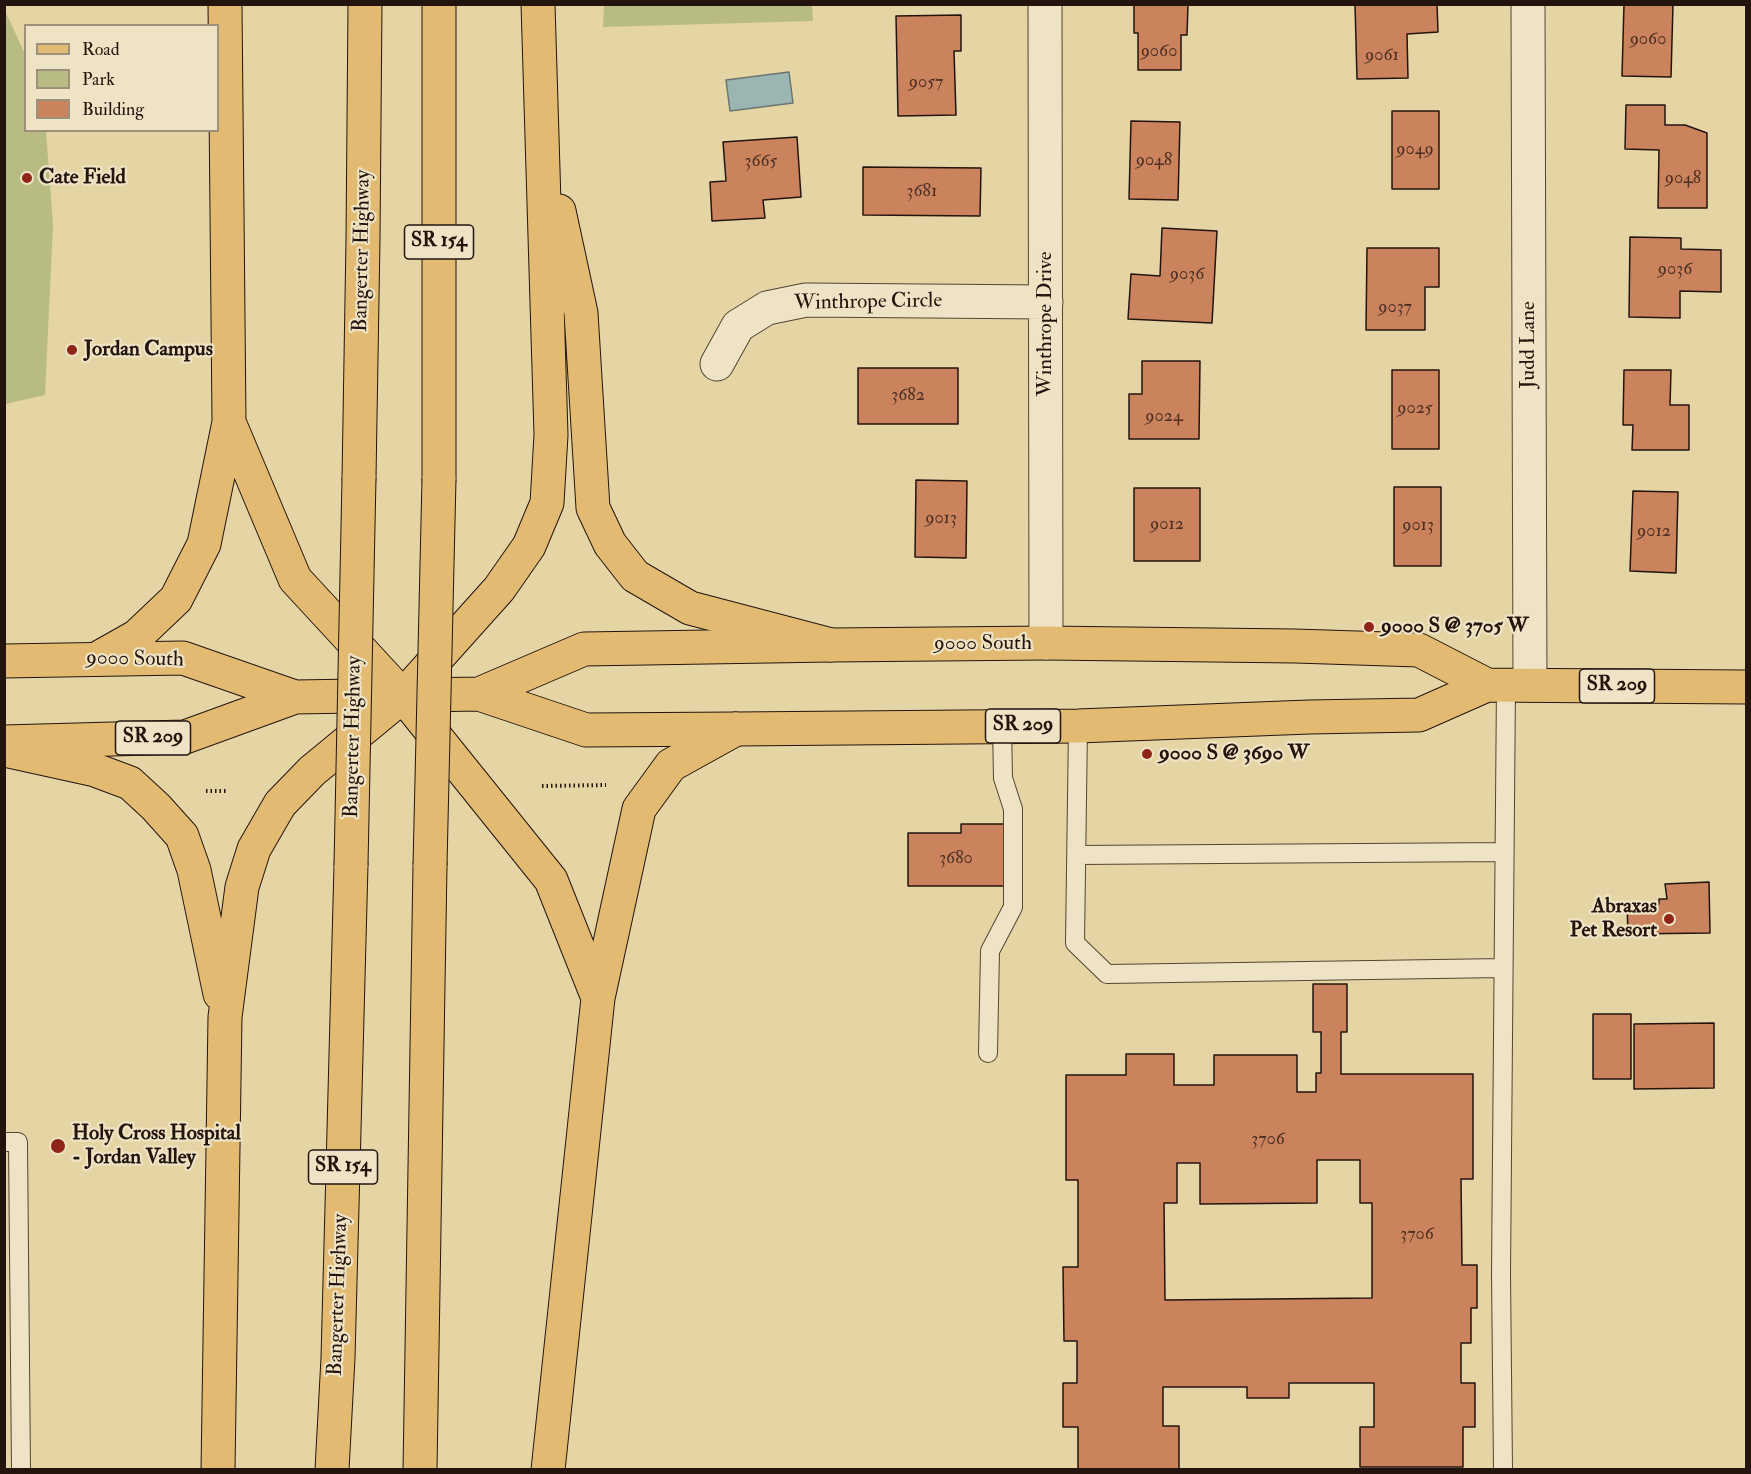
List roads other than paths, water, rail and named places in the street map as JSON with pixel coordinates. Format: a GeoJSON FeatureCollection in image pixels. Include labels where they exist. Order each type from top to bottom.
{"type":"FeatureCollection","features":[{"type":"Feature","properties":{"kind":"main road"},"geometry":{"type":"LineString","coordinates":[[98,658],[137,636],[176,599],[204,544],[229,422],[225,4]]}},
{"type":"Feature","properties":{"kind":"main road","name":"Bangerter Highway"},"geometry":{"type":"LineString","coordinates":[[332,1470],[339,1334],[351,865],[365,4]]}},
{"type":"Feature","properties":{"kind":"main road","name":"SR 154"},"geometry":{"type":"LineString","coordinates":[[420,1470],[439,479],[439,4]]}},
{"type":"Feature","properties":{"kind":"main road"},"geometry":{"type":"LineString","coordinates":[[218,1470],[225,1017],[242,887],[254,849],[280,804],[312,771],[404,696],[499,589],[529,546],[547,503],[551,435],[538,4]]}},
{"type":"Feature","properties":{"kind":"main road"},"geometry":{"type":"LineString","coordinates":[[541,128],[580,312],[593,508],[610,544],[635,576],[690,608],[831,645]]}},
{"type":"Feature","properties":{"kind":"main road"},"geometry":{"type":"LineString","coordinates":[[229,422],[294,579],[404,696],[551,880],[598,998]]}},
{"type":"Feature","properties":{"kind":"main road","name":"9000 South"},"geometry":{"type":"LineString","coordinates":[[479,694],[584,649],[1046,643],[1419,650],[1508,685]]}},
{"type":"Feature","properties":{"kind":"main road","name":"9000 South"},"geometry":{"type":"LineString","coordinates":[[4,661],[183,658],[295,697]]}},
{"type":"Feature","properties":{"kind":"main road","name":"9000 South"},"geometry":{"type":"LineString","coordinates":[[4,742],[185,737],[295,697],[479,694],[586,730],[736,729],[1078,726],[1419,715],[1508,685],[1746,687]]}},
{"type":"Feature","properties":{"kind":"main road"},"geometry":{"type":"LineString","coordinates":[[548,1470],[598,998],[639,809],[671,765],[736,729]]}},
{"type":"Feature","properties":{"kind":"main road"},"geometry":{"type":"LineString","coordinates":[[4,750],[95,770],[130,783],[182,836],[194,870],[225,1017]]}},
{"type":"Feature","properties":{"kind":"street","name":"Winthrope Drive"},"geometry":{"type":"LineString","coordinates":[[1045,4],[1046,643]]}},
{"type":"Feature","properties":{"kind":"street","name":"Judd Lane"},"geometry":{"type":"LineString","coordinates":[[1508,685],[1528,4]]}},
{"type":"Feature","properties":{"kind":"street","name":"Winthrope Circle"},"geometry":{"type":"LineString","coordinates":[[717,364],[738,326],[767,308],[806,300],[1046,302]]}},
{"type":"Feature","properties":{"kind":"lane"},"geometry":{"type":"LineString","coordinates":[[1503,1470],[1501,1262],[1504,852],[1508,685]]}},
{"type":"Feature","properties":{"kind":"lane"},"geometry":{"type":"LineString","coordinates":[[988,1053],[990,951],[1013,907],[1013,809],[1003,778],[1002,726]]}},
{"type":"Feature","properties":{"kind":"lane"},"geometry":{"type":"LineString","coordinates":[[1078,726],[1075,943],[1107,974],[1503,968]]}},
{"type":"Feature","properties":{"kind":"lane"},"geometry":{"type":"LineString","coordinates":[[1077,855],[1504,852]]}},
{"type":"Feature","properties":{"kind":"lane"},"geometry":{"type":"LineString","coordinates":[[4,1143],[18,1142],[21,1470]]}},
{"type":"Feature","properties":{"kind":"water"},"geometry":{"type":"Polygon","coordinates":[[[789,72],[793,103],[730,111],[726,80],[789,72]]]}},
{"type":"Feature","properties":{"kind":"place","name":"Cate Field"},"geometry":{"type":"Point","coordinates":[27,178]}},
{"type":"Feature","properties":{"kind":"place","name":"Jordan Campus"},"geometry":{"type":"Point","coordinates":[72,350]}},
{"type":"Feature","properties":{"kind":"place","name":"9000 S @ 3705 W"},"geometry":{"type":"Point","coordinates":[1369,627]}},
{"type":"Feature","properties":{"kind":"place","name":"9000 S @ 3690 W"},"geometry":{"type":"Point","coordinates":[1147,754]}},
{"type":"Feature","properties":{"kind":"place","name":"Abraxas Pet Resort"},"geometry":{"type":"Point","coordinates":[1669,919]}},
{"type":"Feature","properties":{"kind":"place","name":"Holy Cross Hospital - Jordan Valley"},"geometry":{"type":"Point","coordinates":[58,1146]}}]}
